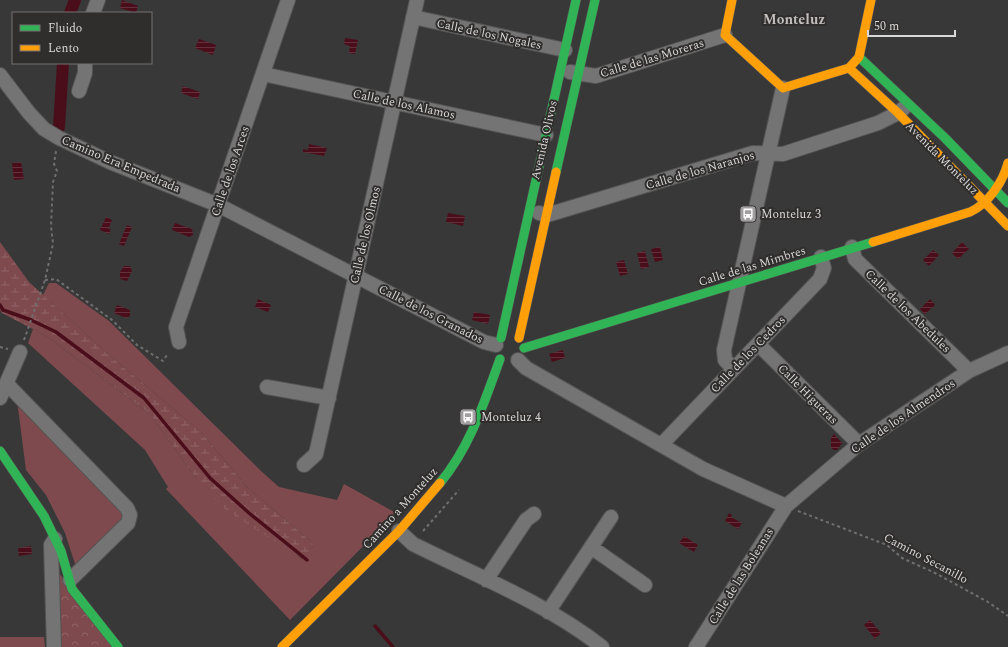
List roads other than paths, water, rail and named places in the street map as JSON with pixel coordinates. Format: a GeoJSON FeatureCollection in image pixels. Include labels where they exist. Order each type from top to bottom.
{"type":"FeatureCollection","features":[{"type":"Feature","properties":{"kind":"street"},"geometry":{"type":"LineString","coordinates":[[93,12],[98,0]]}},
{"type":"Feature","properties":{"kind":"street","name":"Calle de los Arces"},"geometry":{"type":"LineString","coordinates":[[179,342],[176,326],[288,0]]}},
{"type":"Feature","properties":{"kind":"street","name":"Calle de los Olmos"},"geometry":{"type":"LineString","coordinates":[[304,465],[316,454],[396,102],[417,0]]}},
{"type":"Feature","properties":{"kind":"street","name":"Avenida Olivos"},"geometry":{"type":"LineString","coordinates":[[499,342],[576,0]]}},
{"type":"Feature","properties":{"kind":"street","name":"Avenida Olivos"},"geometry":{"type":"LineString","coordinates":[[519,338],[595,0]]}},
{"type":"Feature","properties":{"kind":"street"},"geometry":{"type":"LineString","coordinates":[[732,0],[725,35],[783,88]]}},
{"type":"Feature","properties":{"kind":"street"},"geometry":{"type":"LineString","coordinates":[[783,88],[849,68],[859,57],[871,0]]}},
{"type":"Feature","properties":{"kind":"street","name":"Calle de los Nogales"},"geometry":{"type":"LineString","coordinates":[[413,17],[565,50]]}},
{"type":"Feature","properties":{"kind":"street","name":"Calle de las Moreras"},"geometry":{"type":"LineString","coordinates":[[578,74],[596,76],[725,35]]}},
{"type":"Feature","properties":{"kind":"street","name":"Avenida Monteluz"},"geometry":{"type":"LineString","coordinates":[[859,57],[909,104],[1008,203]]}},
{"type":"Feature","properties":{"kind":"street"},"geometry":{"type":"LineString","coordinates":[[79,91],[85,73],[85,64]]}},
{"type":"Feature","properties":{"kind":"street","name":"Avenida Monteluz"},"geometry":{"type":"LineString","coordinates":[[849,68],[898,113],[1008,226]]}},
{"type":"Feature","properties":{"kind":"street"},"geometry":{"type":"LineString","coordinates":[[560,69],[578,74]]}},
{"type":"Feature","properties":{"kind":"street","name":"Calle de los Alamos"},"geometry":{"type":"LineString","coordinates":[[263,74],[546,135]]}},
{"type":"Feature","properties":{"kind":"street","name":"Camino Era Empedrada"},"geometry":{"type":"LineString","coordinates":[[0,75],[29,113],[44,129],[59,138],[110,162],[218,205]]}},
{"type":"Feature","properties":{"kind":"street"},"geometry":{"type":"LineString","coordinates":[[733,368],[725,360],[724,350],[767,153],[783,88]]}},
{"type":"Feature","properties":{"kind":"street","name":"Avenida Monteluz"},"geometry":{"type":"LineString","coordinates":[[898,113],[909,104]]}},
{"type":"Feature","properties":{"kind":"street","name":"Calle de los Naranjos"},"geometry":{"type":"LineString","coordinates":[[547,215],[753,153],[783,154],[878,123],[898,113]]}},
{"type":"Feature","properties":{"kind":"street"},"geometry":{"type":"LineString","coordinates":[[994,188],[1007,169]]}},
{"type":"Feature","properties":{"kind":"street","name":"Avenida Monteluz"},"geometry":{"type":"LineString","coordinates":[[985,202],[994,188]]}},
{"type":"Feature","properties":{"kind":"street","name":"Calle de las Mimbres"},"geometry":{"type":"LineString","coordinates":[[521,354],[740,282],[970,212],[985,202]]}},
{"type":"Feature","properties":{"kind":"street","name":"Calle de los Granados"},"geometry":{"type":"LineString","coordinates":[[218,205],[484,342],[499,342]]}},
{"type":"Feature","properties":{"kind":"street"},"geometry":{"type":"LineString","coordinates":[[528,211],[547,215]]}},
{"type":"Feature","properties":{"kind":"street","name":"Calle de los Abedules"},"geometry":{"type":"LineString","coordinates":[[852,247],[855,259],[970,371]]}},
{"type":"Feature","properties":{"kind":"street","name":"Calle de los Cedros"},"geometry":{"type":"LineString","coordinates":[[661,445],[733,368],[820,279],[824,268],[821,257]]}},
{"type":"Feature","properties":{"kind":"street"},"geometry":{"type":"LineString","coordinates":[[521,354],[509,363],[500,359],[496,353],[499,342],[511,335],[519,338],[521,354],[526,368],[703,469],[786,506]]}},
{"type":"Feature","properties":{"kind":"street","name":"Calle Higueras"},"geometry":{"type":"LineString","coordinates":[[758,344],[859,444]]}},
{"type":"Feature","properties":{"kind":"street"},"geometry":{"type":"LineString","coordinates":[[0,398],[20,352]]}},
{"type":"Feature","properties":{"kind":"street","name":"Calle de los Almendros"},"geometry":{"type":"LineString","coordinates":[[786,506],[859,444],[970,371],[1008,353]]}},
{"type":"Feature","properties":{"kind":"street","name":"Camino a Monteluz"},"geometry":{"type":"LineString","coordinates":[[343,600],[405,532],[461,454],[476,424],[500,359]]}},
{"type":"Feature","properties":{"kind":"street"},"geometry":{"type":"LineString","coordinates":[[7,384],[127,508],[130,515],[128,523],[70,580]]}},
{"type":"Feature","properties":{"kind":"street"},"geometry":{"type":"LineString","coordinates":[[267,387],[329,398]]}},
{"type":"Feature","properties":{"kind":"street"},"geometry":{"type":"LineString","coordinates":[[0,451],[44,516],[55,539],[72,589],[118,647]]}},
{"type":"Feature","properties":{"kind":"street","name":"Calle de las Boleanas"},"geometry":{"type":"LineString","coordinates":[[696,647],[786,506]]}},
{"type":"Feature","properties":{"kind":"street"},"geometry":{"type":"LineString","coordinates":[[486,580],[526,520],[534,514]]}},
{"type":"Feature","properties":{"kind":"street"},"geometry":{"type":"LineString","coordinates":[[548,612],[612,517]]}},
{"type":"Feature","properties":{"kind":"street"},"geometry":{"type":"LineString","coordinates":[[405,532],[413,544],[548,612],[586,635],[602,647]]}},
{"type":"Feature","properties":{"kind":"street","name":"Camino a Monteluz"},"geometry":{"type":"LineString","coordinates":[[282,647],[405,532]]}},
{"type":"Feature","properties":{"kind":"street"},"geometry":{"type":"LineString","coordinates":[[54,647],[51,545],[55,539]]}},
{"type":"Feature","properties":{"kind":"street"},"geometry":{"type":"LineString","coordinates":[[592,547],[645,585]]}},
{"type":"Feature","properties":{"kind":"waterway"},"geometry":{"type":"LineString","coordinates":[[70,12],[75,0]]}},
{"type":"Feature","properties":{"kind":"waterway"},"geometry":{"type":"LineString","coordinates":[[59,127],[63,64]]}},
{"type":"Feature","properties":{"kind":"waterway"},"geometry":{"type":"LineString","coordinates":[[0,305],[3,310],[31,320],[56,332],[144,398],[210,478],[249,513],[307,560]]}},
{"type":"Feature","properties":{"kind":"waterway"},"geometry":{"type":"LineString","coordinates":[[375,626],[393,647]]}},
{"type":"Feature","properties":{"kind":"place","name":"Monteluz 3"},"geometry":{"type":"Point","coordinates":[748,214]}},
{"type":"Feature","properties":{"kind":"place","name":"Monteluz 4"},"geometry":{"type":"Point","coordinates":[468,417]}},
{"type":"Feature","properties":{"kind":"district","name":"Monteluz"},"geometry":{"type":"Point","coordinates":[794,19]}}]}
